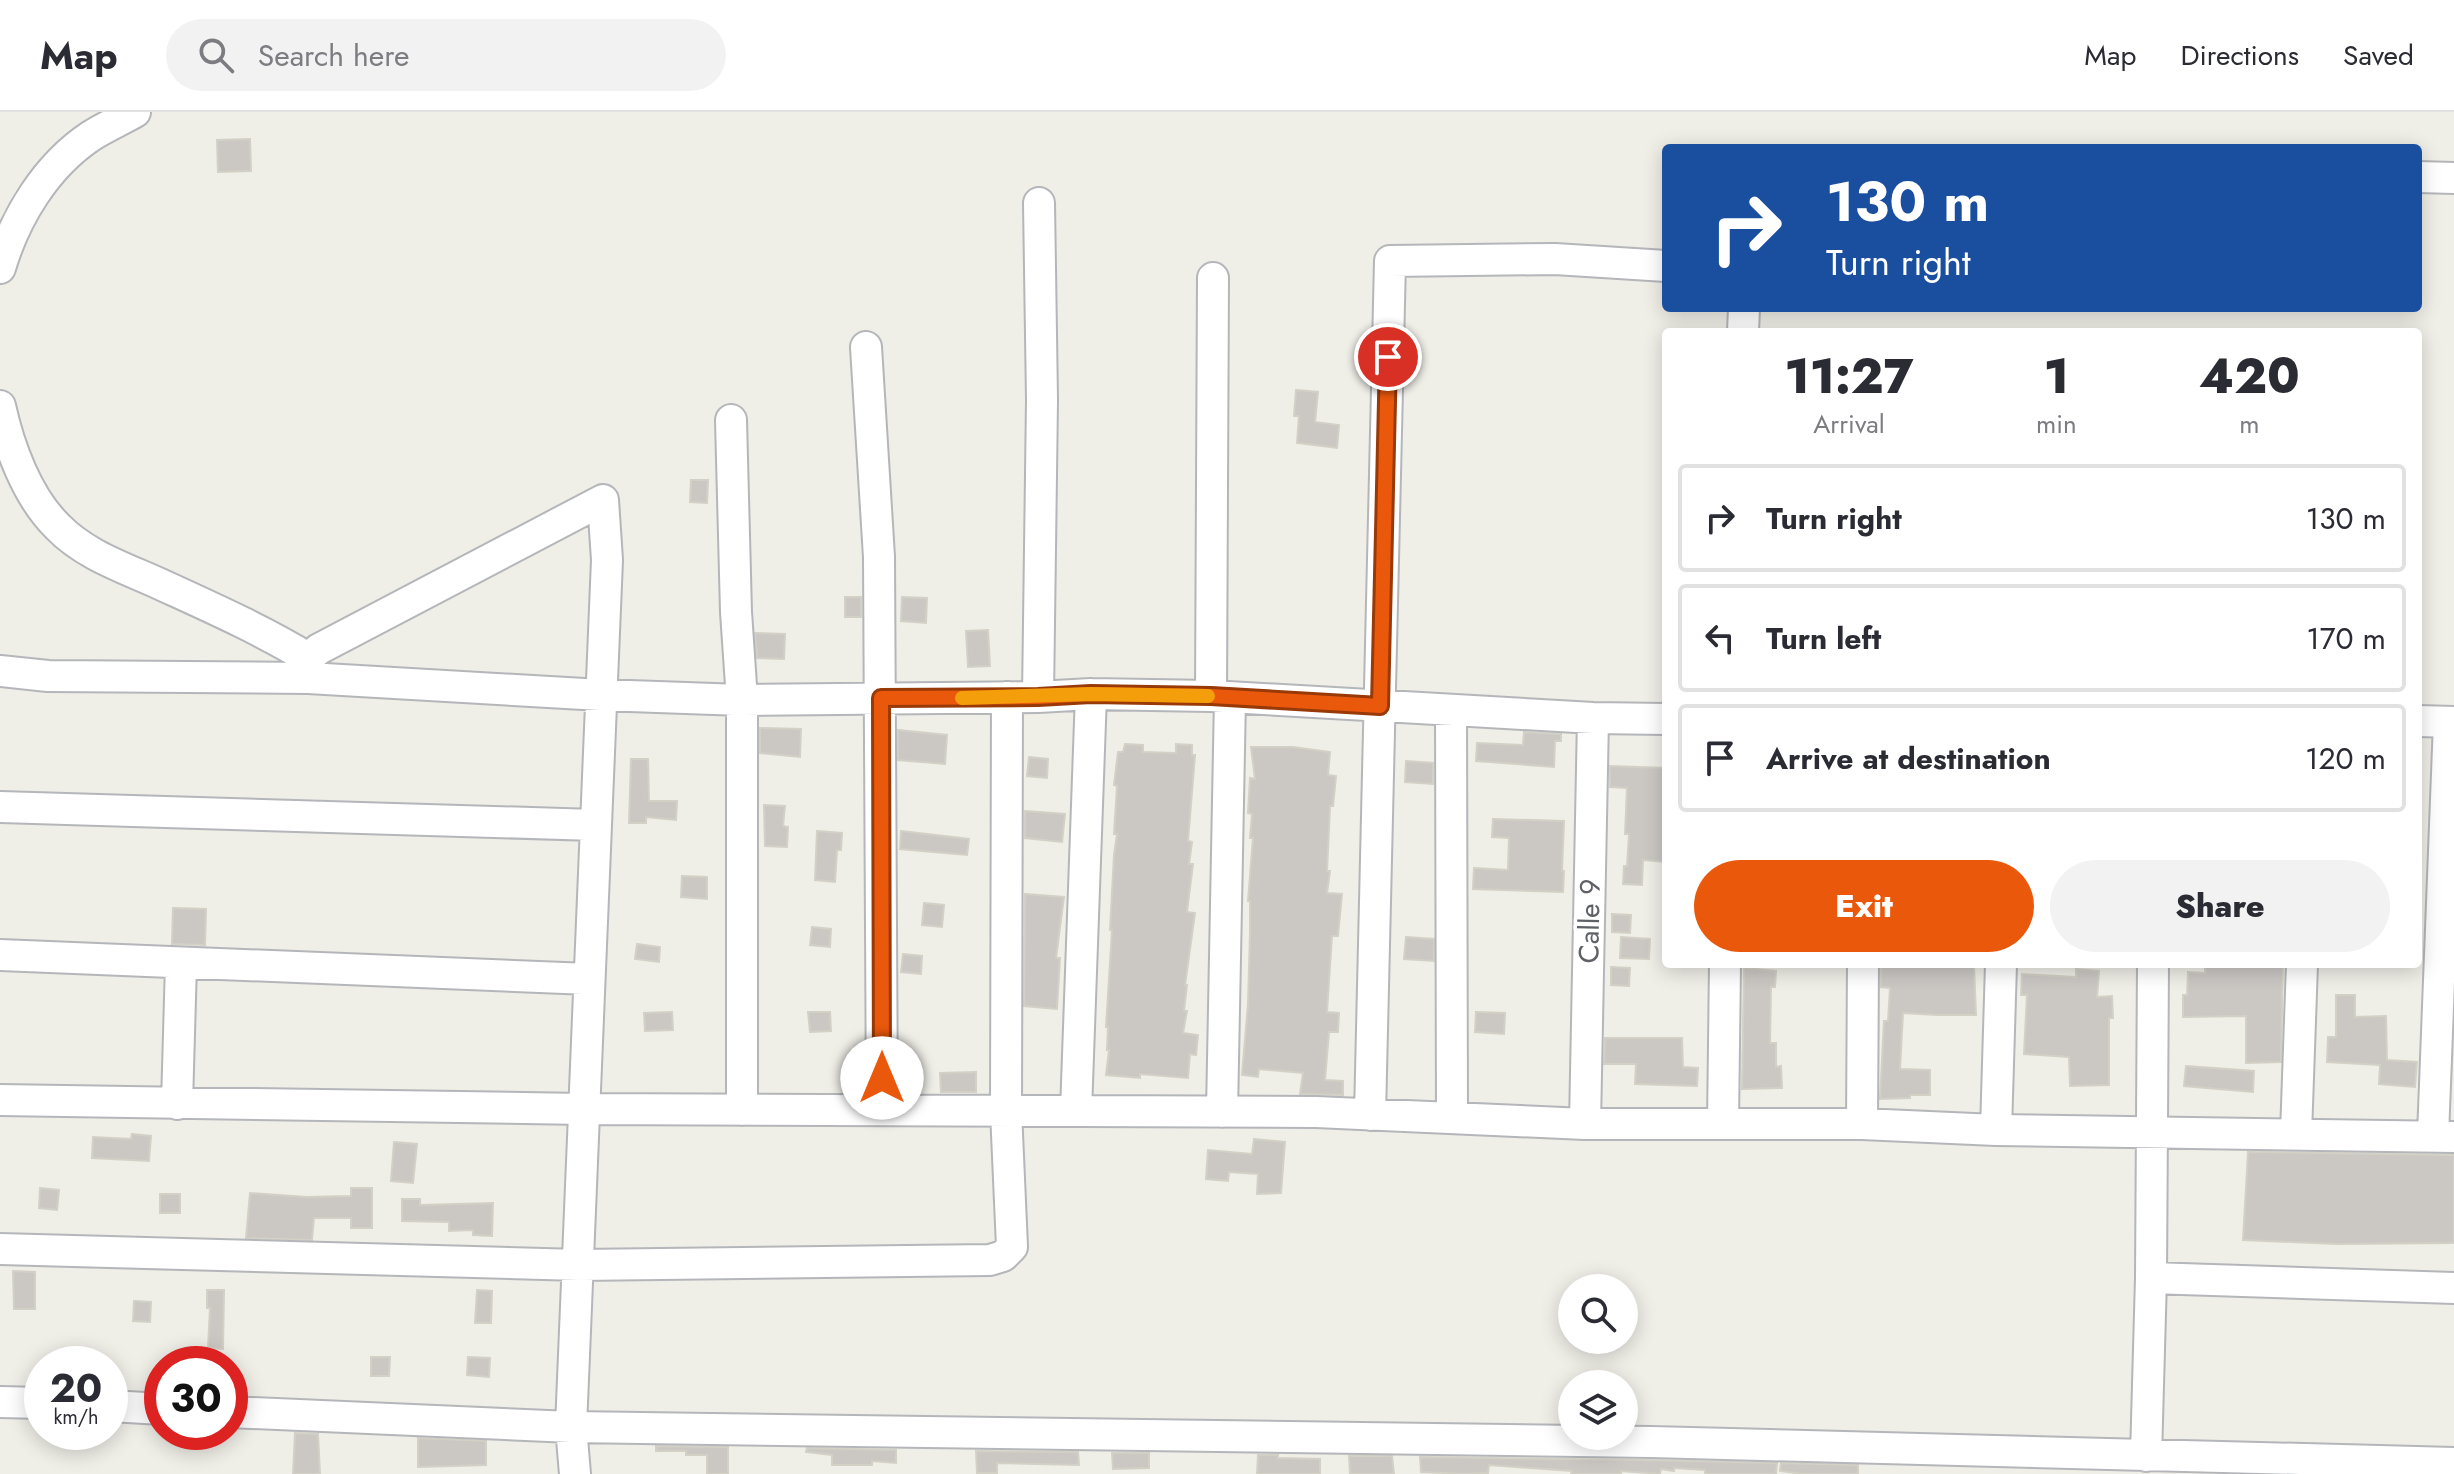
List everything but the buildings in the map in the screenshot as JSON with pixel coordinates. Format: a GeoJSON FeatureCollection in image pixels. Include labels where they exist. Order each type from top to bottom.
{"type":"FeatureCollection","features":[{"type":"Feature","properties":{"kind":"street"},"geometry":{"type":"LineString","coordinates":[[0,268],[18,223],[49,175],[91,136],[135,112]]}},
{"type":"Feature","properties":{"kind":"street"},"geometry":{"type":"LineString","coordinates":[[2422,177],[2454,178]]}},
{"type":"Feature","properties":{"kind":"street"},"geometry":{"type":"LineString","coordinates":[[1038,697],[1042,400],[1039,203]]}},
{"type":"Feature","properties":{"kind":"street"},"geometry":{"type":"LineString","coordinates":[[1370,1115],[1390,261],[1555,259],[1662,266]]}},
{"type":"Feature","properties":{"kind":"street"},"geometry":{"type":"LineString","coordinates":[[1213,278],[1220,697],[1222,1112]]}},
{"type":"Feature","properties":{"kind":"street"},"geometry":{"type":"LineString","coordinates":[[866,347],[879,557],[882,1110]]}},
{"type":"Feature","properties":{"kind":"street"},"geometry":{"type":"LineString","coordinates":[[0,406],[9,439],[31,490],[46,514],[69,538],[99,556],[264,632],[308,668]]}},
{"type":"Feature","properties":{"kind":"street"},"geometry":{"type":"LineString","coordinates":[[731,420],[734,565],[742,700],[742,1110]]}},
{"type":"Feature","properties":{"kind":"street"},"geometry":{"type":"LineString","coordinates":[[308,668],[346,635],[603,500],[607,560],[571,1427],[575,1474]]}},
{"type":"Feature","properties":{"kind":"street"},"geometry":{"type":"LineString","coordinates":[[0,671],[48,676],[308,668],[601,695],[742,700],[1091,694],[1220,697],[1593,718],[1662,719]]}},
{"type":"Feature","properties":{"kind":"street"},"geometry":{"type":"LineString","coordinates":[[1076,1111],[1091,694]]}},
{"type":"Feature","properties":{"kind":"street"},"geometry":{"type":"LineString","coordinates":[[0,1249],[579,1265],[997,1259],[1012,1247],[1006,1111],[1007,697]]}},
{"type":"Feature","properties":{"kind":"street"},"geometry":{"type":"LineString","coordinates":[[1451,710],[1452,1117]]}},
{"type":"Feature","properties":{"kind":"street","name":"Calle 9"},"geometry":{"type":"LineString","coordinates":[[1585,1124],[1593,718]]}},
{"type":"Feature","properties":{"kind":"street"},"geometry":{"type":"LineString","coordinates":[[0,1100],[584,1109],[1316,1112],[1585,1124],[1862,1124],[1996,1130],[2443,1136],[2452,722],[2422,721]]}},
{"type":"Feature","properties":{"kind":"street"},"geometry":{"type":"LineString","coordinates":[[0,807],[595,825]]}},
{"type":"Feature","properties":{"kind":"street"},"geometry":{"type":"LineString","coordinates":[[0,955],[589,979]]}},
{"type":"Feature","properties":{"kind":"street"},"geometry":{"type":"LineString","coordinates":[[177,1104],[181,963]]}},
{"type":"Feature","properties":{"kind":"street"},"geometry":{"type":"LineString","coordinates":[[1723,1124],[1725,968]]}},
{"type":"Feature","properties":{"kind":"street"},"geometry":{"type":"LineString","coordinates":[[1862,1124],[1863,968]]}},
{"type":"Feature","properties":{"kind":"street"},"geometry":{"type":"LineString","coordinates":[[1996,1130],[2001,968]]}},
{"type":"Feature","properties":{"kind":"street"},"geometry":{"type":"LineString","coordinates":[[2146,1456],[2151,1278],[2153,968]]}},
{"type":"Feature","properties":{"kind":"street"},"geometry":{"type":"LineString","coordinates":[[2296,1134],[2302,968]]}},
{"type":"Feature","properties":{"kind":"street"},"geometry":{"type":"LineString","coordinates":[[2151,1278],[2454,1288]]}},
{"type":"Feature","properties":{"kind":"street"},"geometry":{"type":"LineString","coordinates":[[0,1402],[24,1403]]}},
{"type":"Feature","properties":{"kind":"street"},"geometry":{"type":"LineString","coordinates":[[248,1413],[571,1427],[1651,1442],[2454,1463]]}},
{"type":"Feature","properties":{"kind":"slow traffic"},"geometry":{"type":"LineString","coordinates":[[962,698],[1091,694],[1208,696]]}},
{"type":"Feature","properties":{"kind":"route"},"geometry":{"type":"LineString","coordinates":[[882,1078],[881,698],[1091,694],[1211,696],[1380,706],[1388,357]]}}]}
